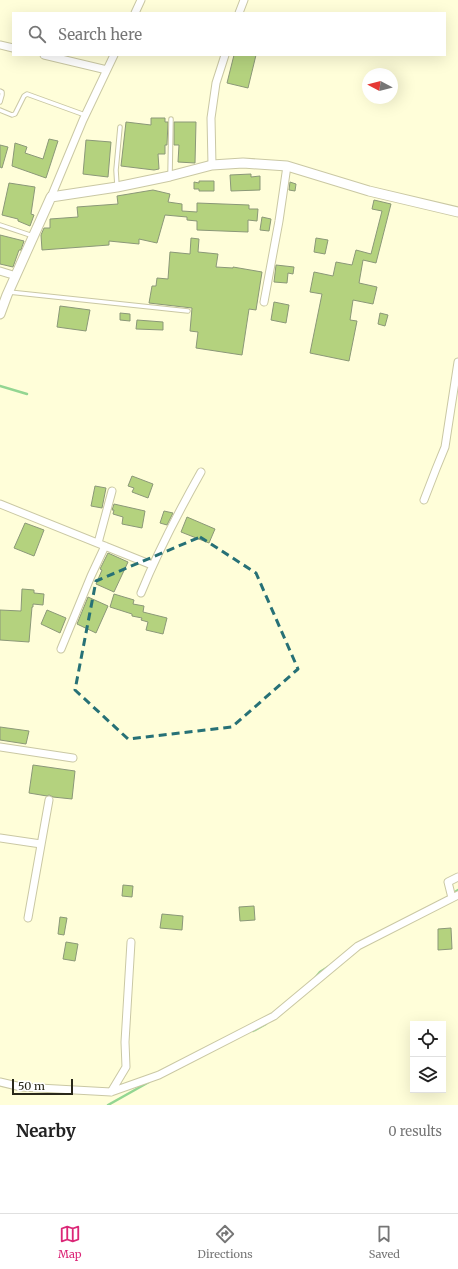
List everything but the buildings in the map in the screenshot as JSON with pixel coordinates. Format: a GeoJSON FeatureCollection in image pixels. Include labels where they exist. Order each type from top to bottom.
{"type":"FeatureCollection","features":[{"type":"Feature","properties":{"kind":"street"},"geometry":{"type":"LineString","coordinates":[[135,12],[141,0]]}},
{"type":"Feature","properties":{"kind":"street"},"geometry":{"type":"LineString","coordinates":[[239,12],[244,0]]}},
{"type":"Feature","properties":{"kind":"street"},"geometry":{"type":"LineString","coordinates":[[0,44],[12,48]]}},
{"type":"Feature","properties":{"kind":"street"},"geometry":{"type":"LineString","coordinates":[[48,56],[107,70]]}},
{"type":"Feature","properties":{"kind":"street"},"geometry":{"type":"LineString","coordinates":[[0,314],[8,292],[114,56]]}},
{"type":"Feature","properties":{"kind":"street"},"geometry":{"type":"LineString","coordinates":[[212,165],[211,118],[216,83],[225,56]]}},
{"type":"Feature","properties":{"kind":"street"},"geometry":{"type":"LineString","coordinates":[[51,197],[117,187],[170,176],[212,165],[243,163],[287,166],[369,191],[458,212]]}},
{"type":"Feature","properties":{"kind":"street"},"geometry":{"type":"LineString","coordinates":[[264,302],[279,221],[287,166]]}},
{"type":"Feature","properties":{"kind":"street"},"geometry":{"type":"LineString","coordinates":[[0,271],[16,276]]}},
{"type":"Feature","properties":{"kind":"street"},"geometry":{"type":"LineString","coordinates":[[424,500],[446,447],[458,362]]}},
{"type":"Feature","properties":{"kind":"street"},"geometry":{"type":"LineString","coordinates":[[141,593],[152,565],[201,472]]}},
{"type":"Feature","properties":{"kind":"street"},"geometry":{"type":"LineString","coordinates":[[61,649],[91,576],[101,544],[112,491]]}},
{"type":"Feature","properties":{"kind":"street"},"geometry":{"type":"LineString","coordinates":[[0,504],[152,565]]}},
{"type":"Feature","properties":{"kind":"street"},"geometry":{"type":"LineString","coordinates":[[0,747],[73,758]]}},
{"type":"Feature","properties":{"kind":"street"},"geometry":{"type":"LineString","coordinates":[[28,918],[49,800]]}},
{"type":"Feature","properties":{"kind":"street"},"geometry":{"type":"LineString","coordinates":[[0,838],[41,844]]}},
{"type":"Feature","properties":{"kind":"street"},"geometry":{"type":"LineString","coordinates":[[0,1082],[21,1087],[111,1092],[159,1075],[276,1015],[358,946],[454,897],[448,882],[458,877]]}},
{"type":"Feature","properties":{"kind":"street"},"geometry":{"type":"LineString","coordinates":[[111,1092],[126,1066],[125,1042],[131,942]]}},
{"type":"Feature","properties":{"kind":"lane"},"geometry":{"type":"LineString","coordinates":[[0,91],[2,92],[2,95],[0,102]]}},
{"type":"Feature","properties":{"kind":"lane"},"geometry":{"type":"LineString","coordinates":[[0,110],[12,115],[15,114],[24,96],[27,94],[86,115]]}},
{"type":"Feature","properties":{"kind":"lane"},"geometry":{"type":"LineString","coordinates":[[170,176],[171,119]]}},
{"type":"Feature","properties":{"kind":"lane"},"geometry":{"type":"LineString","coordinates":[[117,187],[116,170],[120,127]]}},
{"type":"Feature","properties":{"kind":"lane"},"geometry":{"type":"LineString","coordinates":[[0,225],[34,236]]}},
{"type":"Feature","properties":{"kind":"lane"},"geometry":{"type":"LineString","coordinates":[[8,292],[188,311]]}},
{"type":"Feature","properties":{"kind":"highlighted area"},"geometry":{"type":"Polygon","coordinates":[[[200,537],[256,573],[298,669],[232,727],[128,739],[75,690],[96,581],[200,537]]]}},
{"type":"Feature","properties":{"kind":"waterway"},"geometry":{"type":"LineString","coordinates":[[0,386],[27,394]]}},
{"type":"Feature","properties":{"kind":"waterway"},"geometry":{"type":"LineString","coordinates":[[452,894],[458,890]]}},
{"type":"Feature","properties":{"kind":"waterway"},"geometry":{"type":"LineString","coordinates":[[315,978],[320,972],[331,965]]}},
{"type":"Feature","properties":{"kind":"waterway"},"geometry":{"type":"LineString","coordinates":[[253,1031],[266,1024]]}},
{"type":"Feature","properties":{"kind":"waterway"},"geometry":{"type":"LineString","coordinates":[[108,1105],[149,1082]]}}]}
